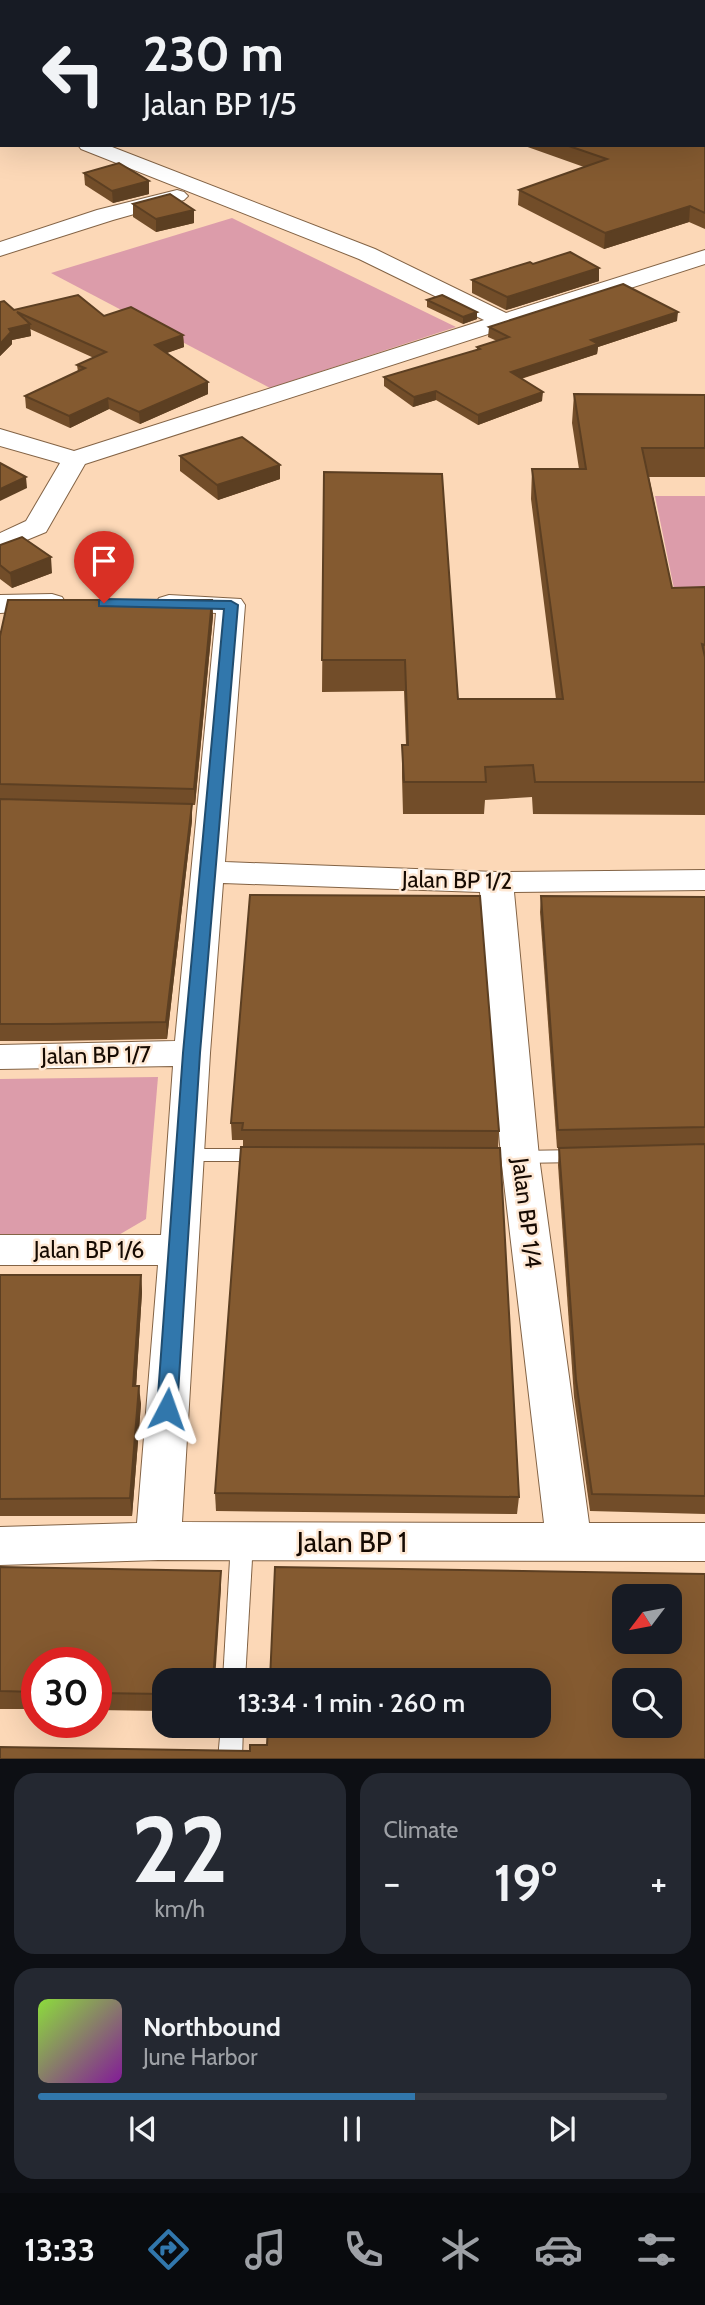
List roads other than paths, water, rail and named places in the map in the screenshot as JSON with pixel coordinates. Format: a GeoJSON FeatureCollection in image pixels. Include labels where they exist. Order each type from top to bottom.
{"type":"FeatureCollection","features":[{"type":"Feature","properties":{"kind":"street"},"geometry":{"type":"LineString","coordinates":[[93,147],[324,240],[368,254],[502,320]]}},
{"type":"Feature","properties":{"kind":"street"},"geometry":{"type":"LineString","coordinates":[[0,249],[105,215],[200,190]]}},
{"type":"Feature","properties":{"kind":"street"},"geometry":{"type":"LineString","coordinates":[[0,437],[29,448],[75,458],[705,257]]}},
{"type":"Feature","properties":{"kind":"street"},"geometry":{"type":"LineString","coordinates":[[0,543],[36,526],[75,458]]}},
{"type":"Feature","properties":{"kind":"street"},"geometry":{"type":"LineString","coordinates":[[1,603],[83,603]]}},
{"type":"Feature","properties":{"kind":"street"},"geometry":{"type":"LineString","coordinates":[[137,604],[231,605],[207,813],[209,872],[192,1053],[158,1542]]}},
{"type":"Feature","properties":{"kind":"street","name":"Jalan BP 1/2"},"geometry":{"type":"LineString","coordinates":[[209,872],[496,881],[705,880]]}},
{"type":"Feature","properties":{"kind":"street","name":"Jalan BP 1/4"},"geometry":{"type":"LineString","coordinates":[[496,881],[513,1157],[569,1543]]}},
{"type":"Feature","properties":{"kind":"street","name":"Jalan BP 1/7"},"geometry":{"type":"LineString","coordinates":[[0,1057],[192,1053]]}},
{"type":"Feature","properties":{"kind":"street","name":"Jalan BP 1/6"},"geometry":{"type":"LineString","coordinates":[[0,1250],[178,1250]]}},
{"type":"Feature","properties":{"kind":"street","name":"Jalan BP 1"},"geometry":{"type":"LineString","coordinates":[[0,1546],[158,1542],[705,1542]]}},
{"type":"Feature","properties":{"kind":"lane"},"geometry":{"type":"LineString","coordinates":[[187,1155],[284,1155]]}},
{"type":"Feature","properties":{"kind":"lane"},"geometry":{"type":"LineString","coordinates":[[513,1157],[599,1155]]}},
{"type":"Feature","properties":{"kind":"lane"},"geometry":{"type":"LineString","coordinates":[[235,1668],[242,1542]]}},
{"type":"Feature","properties":{"kind":"lane"},"geometry":{"type":"LineString","coordinates":[[230,1759],[231,1738]]}}]}
